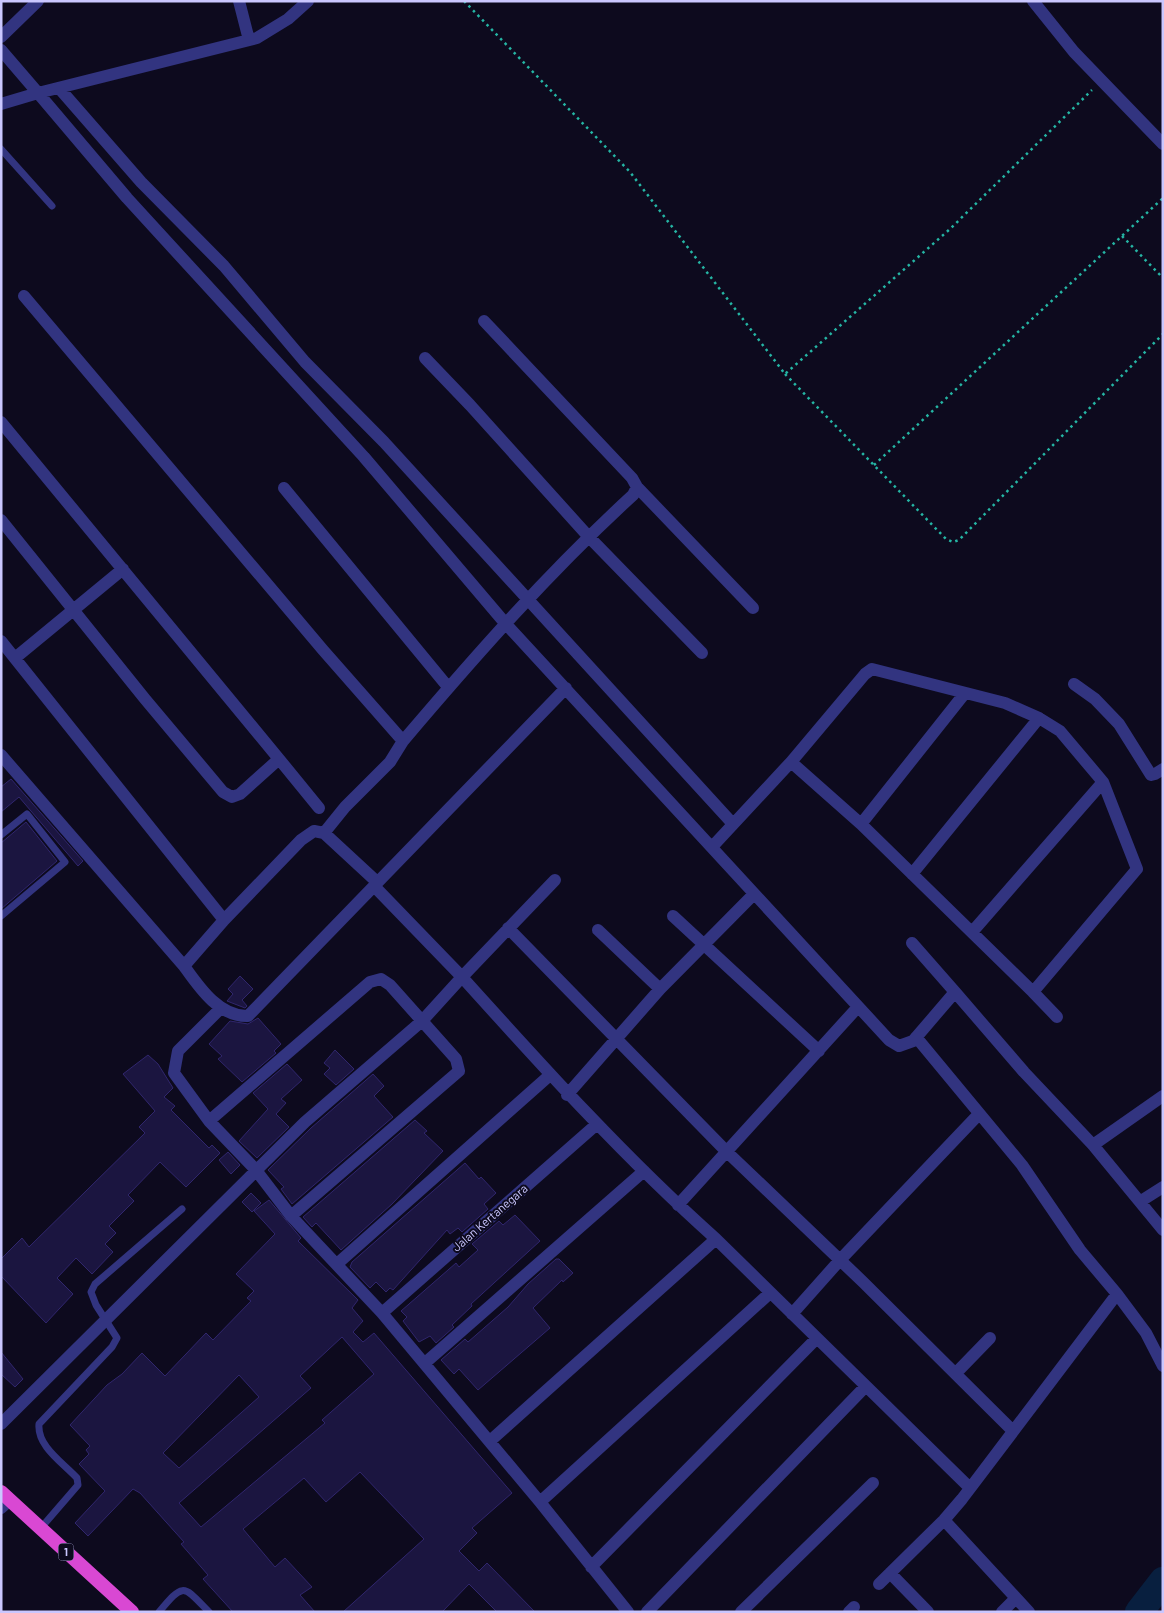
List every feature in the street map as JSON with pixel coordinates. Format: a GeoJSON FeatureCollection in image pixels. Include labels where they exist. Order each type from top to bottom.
{"type":"FeatureCollection","features":[{"type":"Feature","properties":{"kind":"highway","name":"1"},"geometry":{"type":"LineString","coordinates":[[4,1500],[40,1529],[132,1612]]}},
{"type":"Feature","properties":{"kind":"street"},"geometry":{"type":"LineString","coordinates":[[1,37],[38,1]]}},
{"type":"Feature","properties":{"kind":"street"},"geometry":{"type":"LineString","coordinates":[[239,1],[253,39]]}},
{"type":"Feature","properties":{"kind":"street"},"geometry":{"type":"LineString","coordinates":[[1,104],[253,39],[288,19],[308,1]]}},
{"type":"Feature","properties":{"kind":"street"},"geometry":{"type":"LineString","coordinates":[[1033,1],[1101,81],[1163,144]]}},
{"type":"Feature","properties":{"kind":"street"},"geometry":{"type":"LineString","coordinates":[[1,50],[127,198],[364,457],[506,623],[857,1008],[894,1044],[906,1045],[916,1037],[955,992]]}},
{"type":"Feature","properties":{"kind":"street"},"geometry":{"type":"LineString","coordinates":[[59,88],[141,182],[224,266],[306,362],[384,442],[733,824]]}},
{"type":"Feature","properties":{"kind":"street"},"geometry":{"type":"LineString","coordinates":[[24,296],[317,643],[403,741]]}},
{"type":"Feature","properties":{"kind":"street"},"geometry":{"type":"LineString","coordinates":[[484,321],[632,478],[637,487],[753,608]]}},
{"type":"Feature","properties":{"kind":"street"},"geometry":{"type":"LineString","coordinates":[[425,358],[588,536],[702,653]]}},
{"type":"Feature","properties":{"kind":"street"},"geometry":{"type":"LineString","coordinates":[[1,422],[319,808]]}},
{"type":"Feature","properties":{"kind":"street"},"geometry":{"type":"LineString","coordinates":[[324,833],[345,808],[390,762],[403,741],[448,687],[527,599],[588,536],[633,495],[637,487]]}},
{"type":"Feature","properties":{"kind":"street"},"geometry":{"type":"LineString","coordinates":[[284,488],[448,687]]}},
{"type":"Feature","properties":{"kind":"street"},"geometry":{"type":"LineString","coordinates":[[1,520],[74,608],[145,699],[223,792],[232,797],[240,794],[279,759]]}},
{"type":"Feature","properties":{"kind":"street"},"geometry":{"type":"LineString","coordinates":[[14,658],[123,569]]}},
{"type":"Feature","properties":{"kind":"street"},"geometry":{"type":"LineString","coordinates":[[1,641],[224,920]]}},
{"type":"Feature","properties":{"kind":"street"},"geometry":{"type":"LineString","coordinates":[[712,847],[791,762],[870,670],[1006,703],[1039,718],[1060,731],[1103,782],[1137,869],[1033,992]]}},
{"type":"Feature","properties":{"kind":"street"},"geometry":{"type":"LineString","coordinates":[[1074,684],[1095,699],[1119,724],[1151,775],[1163,769]]}},
{"type":"Feature","properties":{"kind":"street"},"geometry":{"type":"LineString","coordinates":[[1,755],[221,1008],[236,1016],[248,1016],[566,688]]}},
{"type":"Feature","properties":{"kind":"street"},"geometry":{"type":"LineString","coordinates":[[861,824],[966,693]]}},
{"type":"Feature","properties":{"kind":"street"},"geometry":{"type":"LineString","coordinates":[[912,874],[1039,718]]}},
{"type":"Feature","properties":{"kind":"street"},"geometry":{"type":"LineString","coordinates":[[791,762],[861,824],[973,932],[1057,1017]]}},
{"type":"Feature","properties":{"kind":"street"},"geometry":{"type":"LineString","coordinates":[[973,932],[1103,782]]}},
{"type":"Feature","properties":{"kind":"street"},"geometry":{"type":"LineString","coordinates":[[184,966],[224,920],[301,840],[314,831],[324,833],[376,884],[567,1095],[678,1206],[716,1239],[970,1488]]}},
{"type":"Feature","properties":{"kind":"street"},"geometry":{"type":"LineString","coordinates":[[1,1424],[304,1122],[422,1021],[555,880]]}},
{"type":"Feature","properties":{"kind":"street"},"geometry":{"type":"LineString","coordinates":[[567,1095],[660,989],[702,944],[754,894]]}},
{"type":"Feature","properties":{"kind":"street"},"geometry":{"type":"LineString","coordinates":[[673,916],[819,1051]]}},
{"type":"Feature","properties":{"kind":"street"},"geometry":{"type":"LineString","coordinates":[[508,928],[616,1041],[726,1151],[956,1373],[1013,1431]]}},
{"type":"Feature","properties":{"kind":"street"},"geometry":{"type":"LineString","coordinates":[[598,930],[660,989]]}},
{"type":"Feature","properties":{"kind":"street"},"geometry":{"type":"LineString","coordinates":[[912,943],[1024,1072],[1093,1145],[1163,1230]]}},
{"type":"Feature","properties":{"kind":"street"},"geometry":{"type":"LineString","coordinates":[[209,1121],[370,982],[381,979],[390,985],[456,1059],[459,1071],[291,1216]]}},
{"type":"Feature","properties":{"kind":"street"},"geometry":{"type":"LineString","coordinates":[[221,1008],[178,1051],[174,1073],[209,1121],[256,1170],[291,1216],[382,1313],[425,1363],[628,1612]]}},
{"type":"Feature","properties":{"kind":"street"},"geometry":{"type":"LineString","coordinates":[[678,1206],[857,1008]]}},
{"type":"Feature","properties":{"kind":"street"},"geometry":{"type":"LineString","coordinates":[[916,1037],[1022,1164],[1080,1250],[1117,1294],[1146,1333],[1163,1366]]}},
{"type":"Feature","properties":{"kind":"street"},"geometry":{"type":"LineString","coordinates":[[337,1264],[550,1075]]}},
{"type":"Feature","properties":{"kind":"street"},"geometry":{"type":"LineString","coordinates":[[1093,1145],[1163,1096]]}},
{"type":"Feature","properties":{"kind":"street"},"geometry":{"type":"LineString","coordinates":[[792,1314],[840,1260],[979,1114]]}},
{"type":"Feature","properties":{"kind":"street","name":"Jalan Kertanegara"},"geometry":{"type":"LineString","coordinates":[[382,1313],[597,1124]]}},
{"type":"Feature","properties":{"kind":"street"},"geometry":{"type":"LineString","coordinates":[[425,1363],[644,1171]]}},
{"type":"Feature","properties":{"kind":"street"},"geometry":{"type":"LineString","coordinates":[[1141,1201],[1163,1187]]}},
{"type":"Feature","properties":{"kind":"street"},"geometry":{"type":"LineString","coordinates":[[490,1441],[716,1239]]}},
{"type":"Feature","properties":{"kind":"street"},"geometry":{"type":"LineString","coordinates":[[540,1502],[770,1293]]}},
{"type":"Feature","properties":{"kind":"street"},"geometry":{"type":"LineString","coordinates":[[879,1584],[944,1520],[1117,1294]]}},
{"type":"Feature","properties":{"kind":"street"},"geometry":{"type":"LineString","coordinates":[[956,1373],[990,1338]]}},
{"type":"Feature","properties":{"kind":"street"},"geometry":{"type":"LineString","coordinates":[[591,1567],[719,1434],[816,1339]]}},
{"type":"Feature","properties":{"kind":"street"},"geometry":{"type":"LineString","coordinates":[[647,1612],[865,1387]]}},
{"type":"Feature","properties":{"kind":"street"},"geometry":{"type":"LineString","coordinates":[[742,1612],[873,1483]]}},
{"type":"Feature","properties":{"kind":"street"},"geometry":{"type":"LineString","coordinates":[[944,1520],[1029,1612]]}},
{"type":"Feature","properties":{"kind":"street"},"geometry":{"type":"LineString","coordinates":[[890,1573],[928,1612]]}},
{"type":"Feature","properties":{"kind":"street"},"geometry":{"type":"LineString","coordinates":[[1002,1612],[1016,1598]]}},
{"type":"Feature","properties":{"kind":"lane"},"geometry":{"type":"LineString","coordinates":[[1,149],[52,206]]}},
{"type":"Feature","properties":{"kind":"lane"},"geometry":{"type":"LineString","coordinates":[[1,835],[27,814],[65,862],[1,916]]}},
{"type":"Feature","properties":{"kind":"lane"},"geometry":{"type":"LineString","coordinates":[[40,1529],[78,1485],[76,1478],[42,1442],[38,1434],[39,1424],[112,1347],[117,1338],[96,1305],[91,1292],[95,1284],[182,1209]]}},
{"type":"Feature","properties":{"kind":"lane"},"geometry":{"type":"LineString","coordinates":[[158,1612],[176,1592],[182,1589],[190,1591],[210,1612]]}},
{"type":"Feature","properties":{"kind":"path"},"geometry":{"type":"LineString","coordinates":[[464,1],[630,172],[785,374],[946,539],[953,542],[959,540],[1163,334]]}},
{"type":"Feature","properties":{"kind":"path"},"geometry":{"type":"LineString","coordinates":[[785,374],[950,229],[1101,81]]}},
{"type":"Feature","properties":{"kind":"path"},"geometry":{"type":"LineString","coordinates":[[874,465],[1163,198]]}},
{"type":"Feature","properties":{"kind":"path"},"geometry":{"type":"LineString","coordinates":[[1122,236],[1163,278]]}},
{"type":"Feature","properties":{"kind":"building"},"geometry":{"type":"Polygon","coordinates":[[[11,779],[83,861],[78,866],[19,797],[1,812],[1,787],[11,779]]]}},
{"type":"Feature","properties":{"kind":"building"},"geometry":{"type":"Polygon","coordinates":[[[26,822],[57,861],[1,909],[1,843],[26,822]]]}},
{"type":"Feature","properties":{"kind":"building"},"geometry":{"type":"Polygon","coordinates":[[[240,976],[253,989],[242,1000],[247,1006],[245,1008],[227,1001],[233,994],[228,989],[240,976]]]}},
{"type":"Feature","properties":{"kind":"building"},"geometry":{"type":"Polygon","coordinates":[[[258,1018],[281,1044],[274,1051],[276,1053],[242,1082],[218,1059],[222,1056],[209,1044],[230,1021],[248,1024],[258,1018]]]}},
{"type":"Feature","properties":{"kind":"building"},"geometry":{"type":"Polygon","coordinates":[[[335,1050],[354,1069],[336,1085],[324,1074],[330,1068],[324,1063],[335,1050]]]}},
{"type":"Feature","properties":{"kind":"building"},"geometry":{"type":"Polygon","coordinates":[[[148,1055],[158,1064],[173,1088],[164,1097],[175,1106],[171,1110],[209,1148],[212,1145],[220,1153],[186,1187],[160,1162],[128,1195],[134,1201],[109,1226],[116,1233],[105,1244],[113,1252],[92,1274],[76,1258],[57,1278],[73,1294],[46,1323],[1,1276],[1,1259],[22,1238],[29,1247],[145,1133],[139,1127],[155,1111],[123,1074],[148,1055]]]}},
{"type":"Feature","properties":{"kind":"building"},"geometry":{"type":"Polygon","coordinates":[[[287,1064],[302,1080],[281,1099],[286,1103],[276,1114],[289,1127],[257,1158],[239,1141],[268,1109],[253,1093],[287,1064]]]}},
{"type":"Feature","properties":{"kind":"building"},"geometry":{"type":"Polygon","coordinates":[[[373,1074],[384,1086],[374,1096],[393,1117],[292,1204],[281,1189],[284,1187],[268,1170],[311,1128],[373,1074]]]}},
{"type":"Feature","properties":{"kind":"building"},"geometry":{"type":"Polygon","coordinates":[[[415,1120],[427,1131],[424,1133],[443,1151],[392,1204],[341,1250],[316,1223],[312,1227],[303,1217],[415,1120]]]}},
{"type":"Feature","properties":{"kind":"building"},"geometry":{"type":"Polygon","coordinates":[[[228,1152],[240,1165],[231,1174],[219,1160],[228,1152]]]}},
{"type":"Feature","properties":{"kind":"building"},"geometry":{"type":"Polygon","coordinates":[[[465,1163],[479,1179],[481,1177],[496,1193],[484,1204],[488,1209],[462,1232],[458,1228],[450,1234],[447,1230],[393,1290],[390,1288],[386,1292],[376,1282],[370,1288],[350,1267],[352,1262],[465,1163]]]}},
{"type":"Feature","properties":{"kind":"building"},"geometry":{"type":"Polygon","coordinates":[[[251,1193],[261,1203],[252,1212],[242,1202],[251,1193]]]}},
{"type":"Feature","properties":{"kind":"building"},"geometry":{"type":"Polygon","coordinates":[[[269,1200],[301,1238],[298,1241],[358,1300],[352,1308],[363,1321],[353,1332],[363,1342],[374,1333],[512,1493],[472,1528],[477,1533],[459,1551],[479,1571],[487,1563],[535,1612],[497,1612],[469,1584],[442,1612],[343,1612],[424,1539],[360,1472],[326,1502],[304,1478],[243,1529],[275,1567],[285,1558],[312,1587],[300,1595],[315,1612],[233,1612],[203,1579],[208,1575],[181,1544],[184,1542],[140,1493],[133,1489],[88,1536],[75,1523],[105,1491],[79,1464],[89,1454],[86,1450],[90,1446],[70,1425],[107,1385],[122,1374],[142,1353],[165,1376],[206,1333],[213,1340],[251,1301],[247,1298],[254,1291],[236,1274],[275,1234],[254,1211],[269,1200]],[[342,1337],[300,1376],[311,1388],[179,1503],[201,1527],[325,1423],[322,1420],[374,1374],[342,1337]],[[239,1375],[163,1453],[179,1468],[259,1397],[239,1375]]]}},
{"type":"Feature","properties":{"kind":"building"},"geometry":{"type":"Polygon","coordinates":[[[515,1215],[540,1241],[471,1304],[472,1306],[452,1325],[454,1327],[436,1343],[430,1336],[419,1342],[403,1321],[407,1317],[401,1311],[456,1263],[459,1267],[478,1250],[472,1244],[499,1221],[503,1225],[515,1215]]]}},
{"type":"Feature","properties":{"kind":"building"},"geometry":{"type":"Polygon","coordinates":[[[556,1259],[559,1259],[573,1273],[563,1282],[562,1280],[533,1308],[550,1328],[478,1390],[459,1369],[454,1374],[441,1360],[465,1339],[468,1342],[508,1307],[528,1284],[556,1259]]]}},
{"type":"Feature","properties":{"kind":"building"},"geometry":{"type":"Polygon","coordinates":[[[1,1352],[23,1379],[15,1387],[1,1374],[1,1352]]]}},
{"type":"Feature","properties":{"kind":"waterway"},"geometry":{"type":"LineString","coordinates":[[1139,1612],[1163,1581]]}}]}
